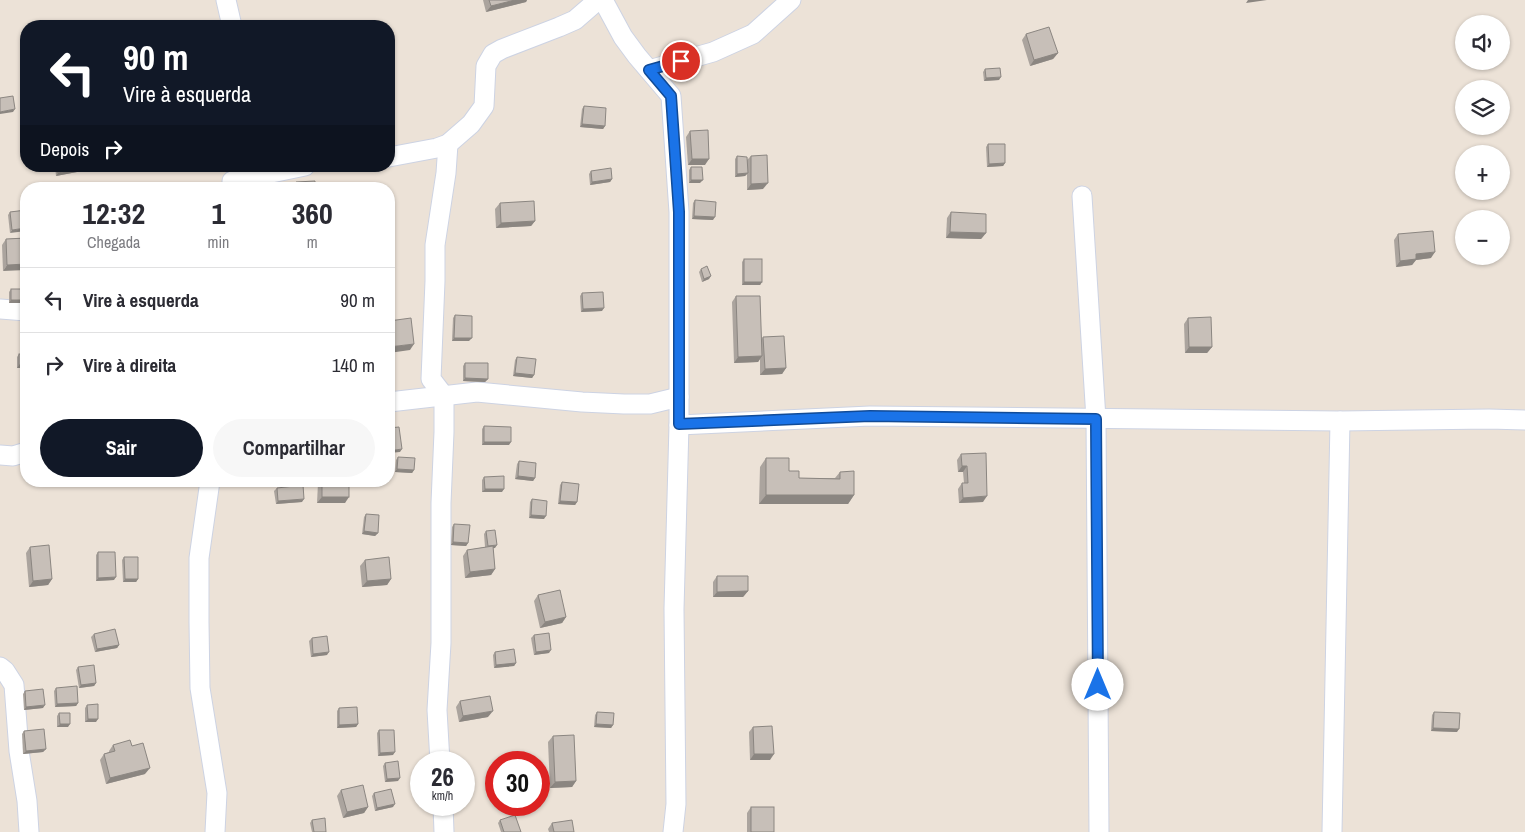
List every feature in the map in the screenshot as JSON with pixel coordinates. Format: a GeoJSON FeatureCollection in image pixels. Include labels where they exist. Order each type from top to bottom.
{"type":"FeatureCollection","features":[{"type":"Feature","properties":{"kind":"street"},"geometry":{"type":"LineString","coordinates":[[226,0],[231,20]]}},
{"type":"Feature","properties":{"kind":"street"},"geometry":{"type":"LineString","coordinates":[[395,156],[448,144],[471,124],[484,106],[486,66],[493,54],[575,20],[598,0]]}},
{"type":"Feature","properties":{"kind":"street"},"geometry":{"type":"LineString","coordinates":[[603,0],[623,36],[637,56],[671,96],[679,212],[679,424],[674,609],[676,804],[673,832]]}},
{"type":"Feature","properties":{"kind":"street"},"geometry":{"type":"LineString","coordinates":[[649,70],[713,52],[753,34],[791,0]]}},
{"type":"Feature","properties":{"kind":"street"},"geometry":{"type":"LineString","coordinates":[[439,751],[437,710],[441,643],[441,503],[444,396],[431,379],[435,245],[446,172],[448,144]]}},
{"type":"Feature","properties":{"kind":"street"},"geometry":{"type":"LineString","coordinates":[[233,179],[272,172]]}},
{"type":"Feature","properties":{"kind":"street"},"geometry":{"type":"LineString","coordinates":[[1082,196],[1096,419],[1099,832]]}},
{"type":"Feature","properties":{"kind":"street"},"geometry":{"type":"LineString","coordinates":[[0,309],[20,311]]}},
{"type":"Feature","properties":{"kind":"street"},"geometry":{"type":"LineString","coordinates":[[395,401],[477,392],[582,402],[650,404],[679,397]]}},
{"type":"Feature","properties":{"kind":"street"},"geometry":{"type":"LineString","coordinates":[[679,424],[870,416],[1340,422],[1525,420]]}},
{"type":"Feature","properties":{"kind":"street"},"geometry":{"type":"LineString","coordinates":[[1332,832],[1340,422]]}},
{"type":"Feature","properties":{"kind":"street"},"geometry":{"type":"LineString","coordinates":[[0,455],[13,456],[20,454]]}},
{"type":"Feature","properties":{"kind":"street"},"geometry":{"type":"LineString","coordinates":[[209,487],[199,558],[199,631],[200,688],[217,793],[215,832]]}},
{"type":"Feature","properties":{"kind":"street"},"geometry":{"type":"LineString","coordinates":[[0,666],[14,685],[18,751],[27,801],[29,832]]}},
{"type":"Feature","properties":{"kind":"street"},"geometry":{"type":"LineString","coordinates":[[443,816],[444,832]]}},
{"type":"Feature","properties":{"kind":"building"},"geometry":{"type":"Polygon","coordinates":[[[489,0],[515,0],[491,6],[489,0]]]}},
{"type":"Feature","properties":{"kind":"building"},"geometry":{"type":"Polygon","coordinates":[[[1049,27],[1058,53],[1034,60],[1026,34],[1049,27]]]}},
{"type":"Feature","properties":{"kind":"building"},"geometry":{"type":"Polygon","coordinates":[[[1000,68],[1001,77],[986,78],[985,69],[1000,68]]]}},
{"type":"Feature","properties":{"kind":"building"},"geometry":{"type":"Polygon","coordinates":[[[13,96],[15,109],[0,112],[0,98],[13,96]]]}},
{"type":"Feature","properties":{"kind":"building"},"geometry":{"type":"Polygon","coordinates":[[[584,106],[606,108],[605,126],[582,124],[584,106]]]}},
{"type":"Feature","properties":{"kind":"building"},"geometry":{"type":"Polygon","coordinates":[[[708,130],[709,159],[692,159],[690,131],[708,130]]]}},
{"type":"Feature","properties":{"kind":"building"},"geometry":{"type":"Polygon","coordinates":[[[988,144],[1005,144],[1005,163],[989,164],[988,144]]]}},
{"type":"Feature","properties":{"kind":"building"},"geometry":{"type":"Polygon","coordinates":[[[767,155],[768,183],[751,184],[751,156],[767,155]]]}},
{"type":"Feature","properties":{"kind":"building"},"geometry":{"type":"Polygon","coordinates":[[[737,156],[747,157],[748,173],[737,174],[737,156]]]}},
{"type":"Feature","properties":{"kind":"building"},"geometry":{"type":"Polygon","coordinates":[[[691,167],[702,167],[703,180],[691,180],[691,167]]]}},
{"type":"Feature","properties":{"kind":"building"},"geometry":{"type":"Polygon","coordinates":[[[611,168],[612,179],[592,182],[591,171],[611,168]]]}},
{"type":"Feature","properties":{"kind":"building"},"geometry":{"type":"Polygon","coordinates":[[[695,200],[716,202],[715,217],[694,216],[695,200]]]}},
{"type":"Feature","properties":{"kind":"building"},"geometry":{"type":"Polygon","coordinates":[[[534,201],[535,221],[501,223],[500,203],[534,201]]]}},
{"type":"Feature","properties":{"kind":"building"},"geometry":{"type":"Polygon","coordinates":[[[20,211],[20,229],[12,230],[10,212],[20,211]]]}},
{"type":"Feature","properties":{"kind":"building"},"geometry":{"type":"Polygon","coordinates":[[[951,212],[986,214],[986,233],[950,232],[951,212]]]}},
{"type":"Feature","properties":{"kind":"building"},"geometry":{"type":"Polygon","coordinates":[[[1433,231],[1435,252],[1416,254],[1416,259],[1400,261],[1398,234],[1433,231]]]}},
{"type":"Feature","properties":{"kind":"building"},"geometry":{"type":"Polygon","coordinates":[[[20,238],[20,264],[7,265],[6,239],[20,238]]]}},
{"type":"Feature","properties":{"kind":"building"},"geometry":{"type":"Polygon","coordinates":[[[744,259],[762,259],[762,282],[744,282],[744,259]]]}},
{"type":"Feature","properties":{"kind":"building"},"geometry":{"type":"Polygon","coordinates":[[[707,266],[711,276],[704,279],[701,269],[707,266]]]}},
{"type":"Feature","properties":{"kind":"building"},"geometry":{"type":"Polygon","coordinates":[[[11,289],[20,289],[20,300],[11,300],[11,289]]]}},
{"type":"Feature","properties":{"kind":"building"},"geometry":{"type":"Polygon","coordinates":[[[603,292],[604,308],[583,309],[582,293],[603,292]]]}},
{"type":"Feature","properties":{"kind":"building"},"geometry":{"type":"Polygon","coordinates":[[[736,296],[760,296],[762,356],[738,357],[736,296]]]}},
{"type":"Feature","properties":{"kind":"building"},"geometry":{"type":"Polygon","coordinates":[[[455,315],[472,316],[472,338],[454,338],[455,315]]]}},
{"type":"Feature","properties":{"kind":"building"},"geometry":{"type":"Polygon","coordinates":[[[1211,317],[1212,347],[1189,347],[1188,318],[1211,317]]]}},
{"type":"Feature","properties":{"kind":"building"},"geometry":{"type":"Polygon","coordinates":[[[411,318],[414,344],[395,346],[395,320],[411,318]]]}},
{"type":"Feature","properties":{"kind":"building"},"geometry":{"type":"Polygon","coordinates":[[[784,336],[786,368],[765,369],[763,337],[784,336]]]}},
{"type":"Feature","properties":{"kind":"building"},"geometry":{"type":"Polygon","coordinates":[[[517,357],[536,359],[534,375],[515,373],[517,357]]]}},
{"type":"Feature","properties":{"kind":"building"},"geometry":{"type":"Polygon","coordinates":[[[465,363],[488,363],[488,379],[465,378],[465,363]]]}},
{"type":"Feature","properties":{"kind":"building"},"geometry":{"type":"Polygon","coordinates":[[[484,426],[511,427],[511,442],[484,442],[484,426]]]}},
{"type":"Feature","properties":{"kind":"building"},"geometry":{"type":"Polygon","coordinates":[[[395,427],[399,427],[402,449],[395,450],[395,427]]]}},
{"type":"Feature","properties":{"kind":"building"},"geometry":{"type":"Polygon","coordinates":[[[986,453],[987,496],[963,498],[962,483],[968,483],[967,466],[962,466],[961,454],[986,453]]]}},
{"type":"Feature","properties":{"kind":"building"},"geometry":{"type":"Polygon","coordinates":[[[398,457],[415,458],[414,470],[397,469],[398,457]]]}},
{"type":"Feature","properties":{"kind":"building"},"geometry":{"type":"Polygon","coordinates":[[[766,458],[789,458],[789,471],[799,471],[799,478],[840,479],[840,472],[854,471],[854,495],[766,495],[766,458]]]}},
{"type":"Feature","properties":{"kind":"building"},"geometry":{"type":"Polygon","coordinates":[[[519,461],[536,463],[535,478],[518,476],[519,461]]]}},
{"type":"Feature","properties":{"kind":"building"},"geometry":{"type":"Polygon","coordinates":[[[504,476],[504,489],[485,489],[484,477],[504,476]]]}},
{"type":"Feature","properties":{"kind":"building"},"geometry":{"type":"Polygon","coordinates":[[[562,482],[579,484],[577,502],[560,501],[562,482]]]}},
{"type":"Feature","properties":{"kind":"building"},"geometry":{"type":"Polygon","coordinates":[[[303,487],[304,499],[278,501],[277,488],[303,487]]]}},
{"type":"Feature","properties":{"kind":"building"},"geometry":{"type":"Polygon","coordinates":[[[322,487],[349,487],[349,497],[322,497],[322,487]]]}},
{"type":"Feature","properties":{"kind":"building"},"geometry":{"type":"Polygon","coordinates":[[[532,499],[547,501],[546,516],[531,515],[532,499]]]}},
{"type":"Feature","properties":{"kind":"building"},"geometry":{"type":"Polygon","coordinates":[[[366,514],[379,515],[378,533],[364,531],[366,514]]]}},
{"type":"Feature","properties":{"kind":"building"},"geometry":{"type":"Polygon","coordinates":[[[454,524],[470,525],[468,543],[453,542],[454,524]]]}},
{"type":"Feature","properties":{"kind":"building"},"geometry":{"type":"Polygon","coordinates":[[[495,530],[497,545],[488,546],[486,531],[495,530]]]}},
{"type":"Feature","properties":{"kind":"building"},"geometry":{"type":"Polygon","coordinates":[[[49,545],[52,579],[33,581],[30,547],[49,545]]]}},
{"type":"Feature","properties":{"kind":"building"},"geometry":{"type":"Polygon","coordinates":[[[493,546],[495,569],[470,572],[467,550],[493,546]]]}},
{"type":"Feature","properties":{"kind":"building"},"geometry":{"type":"Polygon","coordinates":[[[98,552],[115,552],[116,577],[98,578],[98,552]]]}},
{"type":"Feature","properties":{"kind":"building"},"geometry":{"type":"Polygon","coordinates":[[[124,557],[138,557],[138,579],[125,579],[124,557]]]}},
{"type":"Feature","properties":{"kind":"building"},"geometry":{"type":"Polygon","coordinates":[[[389,557],[391,579],[367,581],[365,560],[389,557]]]}},
{"type":"Feature","properties":{"kind":"building"},"geometry":{"type":"Polygon","coordinates":[[[717,576],[748,576],[748,591],[717,592],[717,576]]]}},
{"type":"Feature","properties":{"kind":"building"},"geometry":{"type":"Polygon","coordinates":[[[560,590],[566,617],[545,622],[538,595],[560,590]]]}},
{"type":"Feature","properties":{"kind":"building"},"geometry":{"type":"Polygon","coordinates":[[[115,629],[119,645],[97,649],[94,634],[115,629]]]}},
{"type":"Feature","properties":{"kind":"building"},"geometry":{"type":"Polygon","coordinates":[[[549,633],[551,650],[536,652],[534,635],[549,633]]]}},
{"type":"Feature","properties":{"kind":"building"},"geometry":{"type":"Polygon","coordinates":[[[327,636],[329,652],[313,654],[312,638],[327,636]]]}},
{"type":"Feature","properties":{"kind":"building"},"geometry":{"type":"Polygon","coordinates":[[[514,649],[516,663],[496,665],[495,652],[514,649]]]}},
{"type":"Feature","properties":{"kind":"building"},"geometry":{"type":"Polygon","coordinates":[[[94,665],[96,683],[81,685],[78,667],[94,665]]]}},
{"type":"Feature","properties":{"kind":"building"},"geometry":{"type":"Polygon","coordinates":[[[77,686],[78,703],[57,704],[56,688],[77,686]]]}},
{"type":"Feature","properties":{"kind":"building"},"geometry":{"type":"Polygon","coordinates":[[[43,689],[45,705],[26,707],[25,691],[43,689]]]}},
{"type":"Feature","properties":{"kind":"building"},"geometry":{"type":"Polygon","coordinates":[[[490,696],[493,711],[463,716],[460,701],[490,696]]]}},
{"type":"Feature","properties":{"kind":"building"},"geometry":{"type":"Polygon","coordinates":[[[98,704],[98,719],[88,719],[87,705],[98,704]]]}},
{"type":"Feature","properties":{"kind":"building"},"geometry":{"type":"Polygon","coordinates":[[[357,707],[358,724],[339,725],[339,708],[357,707]]]}},
{"type":"Feature","properties":{"kind":"building"},"geometry":{"type":"Polygon","coordinates":[[[597,712],[614,713],[613,725],[596,724],[597,712]]]}},
{"type":"Feature","properties":{"kind":"building"},"geometry":{"type":"Polygon","coordinates":[[[1434,712],[1460,713],[1459,729],[1433,728],[1434,712]]]}},
{"type":"Feature","properties":{"kind":"building"},"geometry":{"type":"Polygon","coordinates":[[[59,713],[70,713],[70,724],[60,724],[59,713]]]}},
{"type":"Feature","properties":{"kind":"building"},"geometry":{"type":"Polygon","coordinates":[[[772,726],[774,754],[754,754],[753,727],[772,726]]]}},
{"type":"Feature","properties":{"kind":"building"},"geometry":{"type":"Polygon","coordinates":[[[44,729],[46,749],[26,751],[24,731],[44,729]]]}},
{"type":"Feature","properties":{"kind":"building"},"geometry":{"type":"Polygon","coordinates":[[[379,730],[394,730],[395,752],[380,753],[379,730]]]}},
{"type":"Feature","properties":{"kind":"building"},"geometry":{"type":"Polygon","coordinates":[[[574,735],[576,781],[555,782],[553,736],[574,735]]]}},
{"type":"Feature","properties":{"kind":"building"},"geometry":{"type":"Polygon","coordinates":[[[130,740],[132,746],[143,743],[150,768],[110,778],[104,754],[115,751],[113,745],[130,740]]]}},
{"type":"Feature","properties":{"kind":"building"},"geometry":{"type":"Polygon","coordinates":[[[398,761],[400,778],[387,779],[385,763],[398,761]]]}},
{"type":"Feature","properties":{"kind":"building"},"geometry":{"type":"Polygon","coordinates":[[[363,785],[368,807],[347,812],[341,790],[363,785]]]}},
{"type":"Feature","properties":{"kind":"building"},"geometry":{"type":"Polygon","coordinates":[[[391,789],[395,804],[377,808],[374,793],[391,789]]]}},
{"type":"Feature","properties":{"kind":"building"},"geometry":{"type":"Polygon","coordinates":[[[751,807],[774,807],[774,832],[751,832],[751,807]]]}},
{"type":"Feature","properties":{"kind":"building"},"geometry":{"type":"Polygon","coordinates":[[[515,816],[521,832],[504,832],[500,820],[515,816]]]}},
{"type":"Feature","properties":{"kind":"building"},"geometry":{"type":"Polygon","coordinates":[[[325,818],[326,832],[314,832],[312,820],[325,818]]]}},
{"type":"Feature","properties":{"kind":"building"},"geometry":{"type":"Polygon","coordinates":[[[572,820],[574,832],[554,832],[552,823],[572,820]]]}},
{"type":"Feature","properties":{"kind":"route"},"geometry":{"type":"LineString","coordinates":[[681,61],[649,70],[671,96],[679,212],[679,424],[870,416],[1096,419],[1098,685]]}}]}
